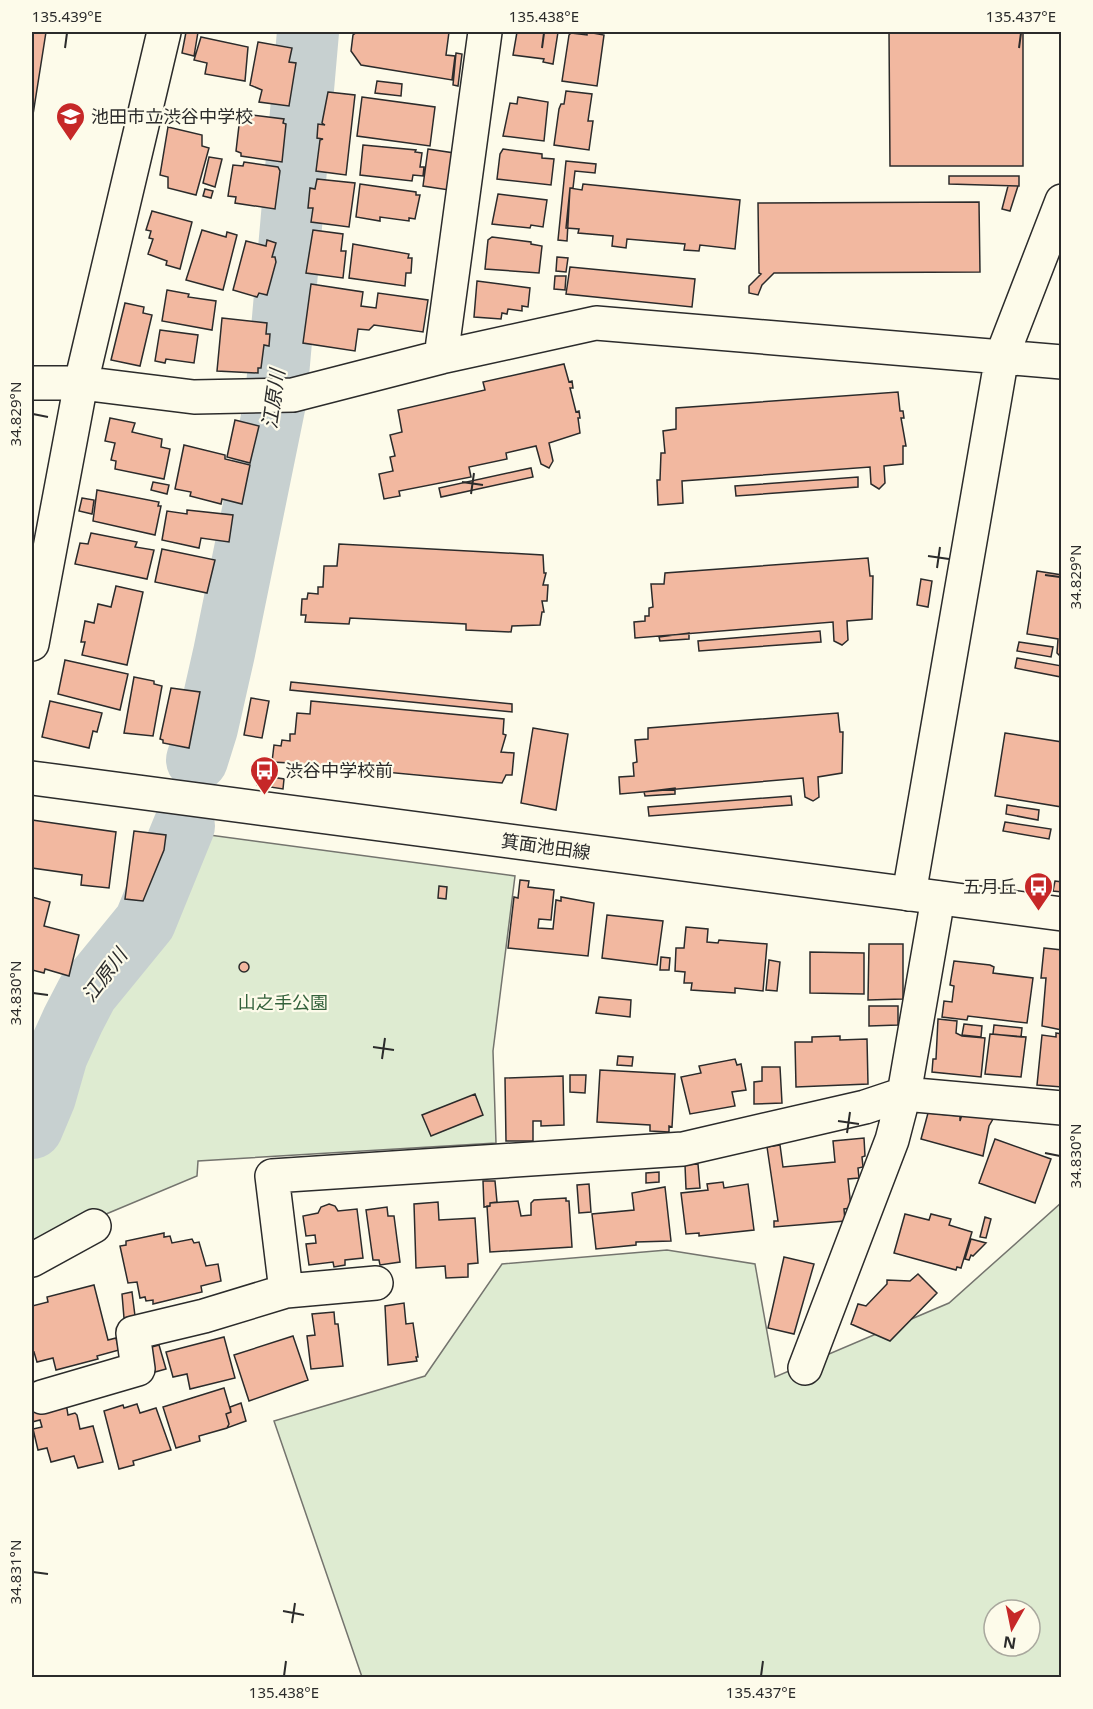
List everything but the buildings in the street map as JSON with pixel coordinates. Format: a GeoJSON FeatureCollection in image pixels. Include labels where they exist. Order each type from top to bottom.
{"type":"FeatureCollection","features":[{"type":"Feature","properties":{"kind":"street"},"geometry":{"type":"LineString","coordinates":[[32,644],[81,383],[164,32]]}},
{"type":"Feature","properties":{"kind":"street"},"geometry":{"type":"LineString","coordinates":[[441,357],[485,32]]}},
{"type":"Feature","properties":{"kind":"street"},"geometry":{"type":"LineString","coordinates":[[805,1368],[892,1140],[904,1094],[924,896],[1002,356],[1062,201]]}},
{"type":"Feature","properties":{"kind":"street"},"geometry":{"type":"LineString","coordinates":[[32,383],[81,383],[194,397],[293,395],[441,357],[597,323],[1062,362]]}},
{"type":"Feature","properties":{"kind":"street","name":"箕面池田線"},"geometry":{"type":"LineString","coordinates":[[32,778],[1062,914]]}},
{"type":"Feature","properties":{"kind":"street"},"geometry":{"type":"LineString","coordinates":[[286,1291],[272,1176],[683,1149],[865,1107],[904,1094],[1062,1108]]}},
{"type":"Feature","properties":{"kind":"street"},"geometry":{"type":"LineString","coordinates":[[32,1260],[94,1226]]}},
{"type":"Feature","properties":{"kind":"street"},"geometry":{"type":"LineString","coordinates":[[42,1397],[138,1369],[133,1334],[204,1316],[286,1291],[376,1283]]}},
{"type":"Feature","properties":{"kind":"green space","name":"山之手公園"},"geometry":{"type":"Polygon","coordinates":[[[187,832],[515,876],[493,1051],[496,1143],[198,1161],[197,1176],[32,1245],[32,1143],[39,1133],[58,1066],[77,1017],[153,916],[187,832]]]}},
{"type":"Feature","properties":{"kind":"green space"},"geometry":{"type":"Polygon","coordinates":[[[1061,1203],[1061,1677],[362,1677],[274,1421],[425,1376],[502,1264],[667,1250],[755,1264],[775,1377],[949,1303],[1061,1203]]]}},
{"type":"Feature","properties":{"kind":"waterway","name":"江原川"},"geometry":{"type":"LineString","coordinates":[[197,760],[207,728],[224,653],[276,398],[308,32]]}},
{"type":"Feature","properties":{"kind":"waterway","name":"江原川"},"geometry":{"type":"LineString","coordinates":[[32,1128],[45,1097],[57,1055],[73,1020],[87,993],[145,922],[184,826]]}},
{"type":"Feature","properties":{"kind":"place","name":"池田市立渋谷中学校"},"geometry":{"type":"Point","coordinates":[70,142]}},
{"type":"Feature","properties":{"kind":"place","name":"渋谷中学校前"},"geometry":{"type":"Point","coordinates":[264,796]}},
{"type":"Feature","properties":{"kind":"place","name":"五月丘"},"geometry":{"type":"Point","coordinates":[1038,912]}}]}
